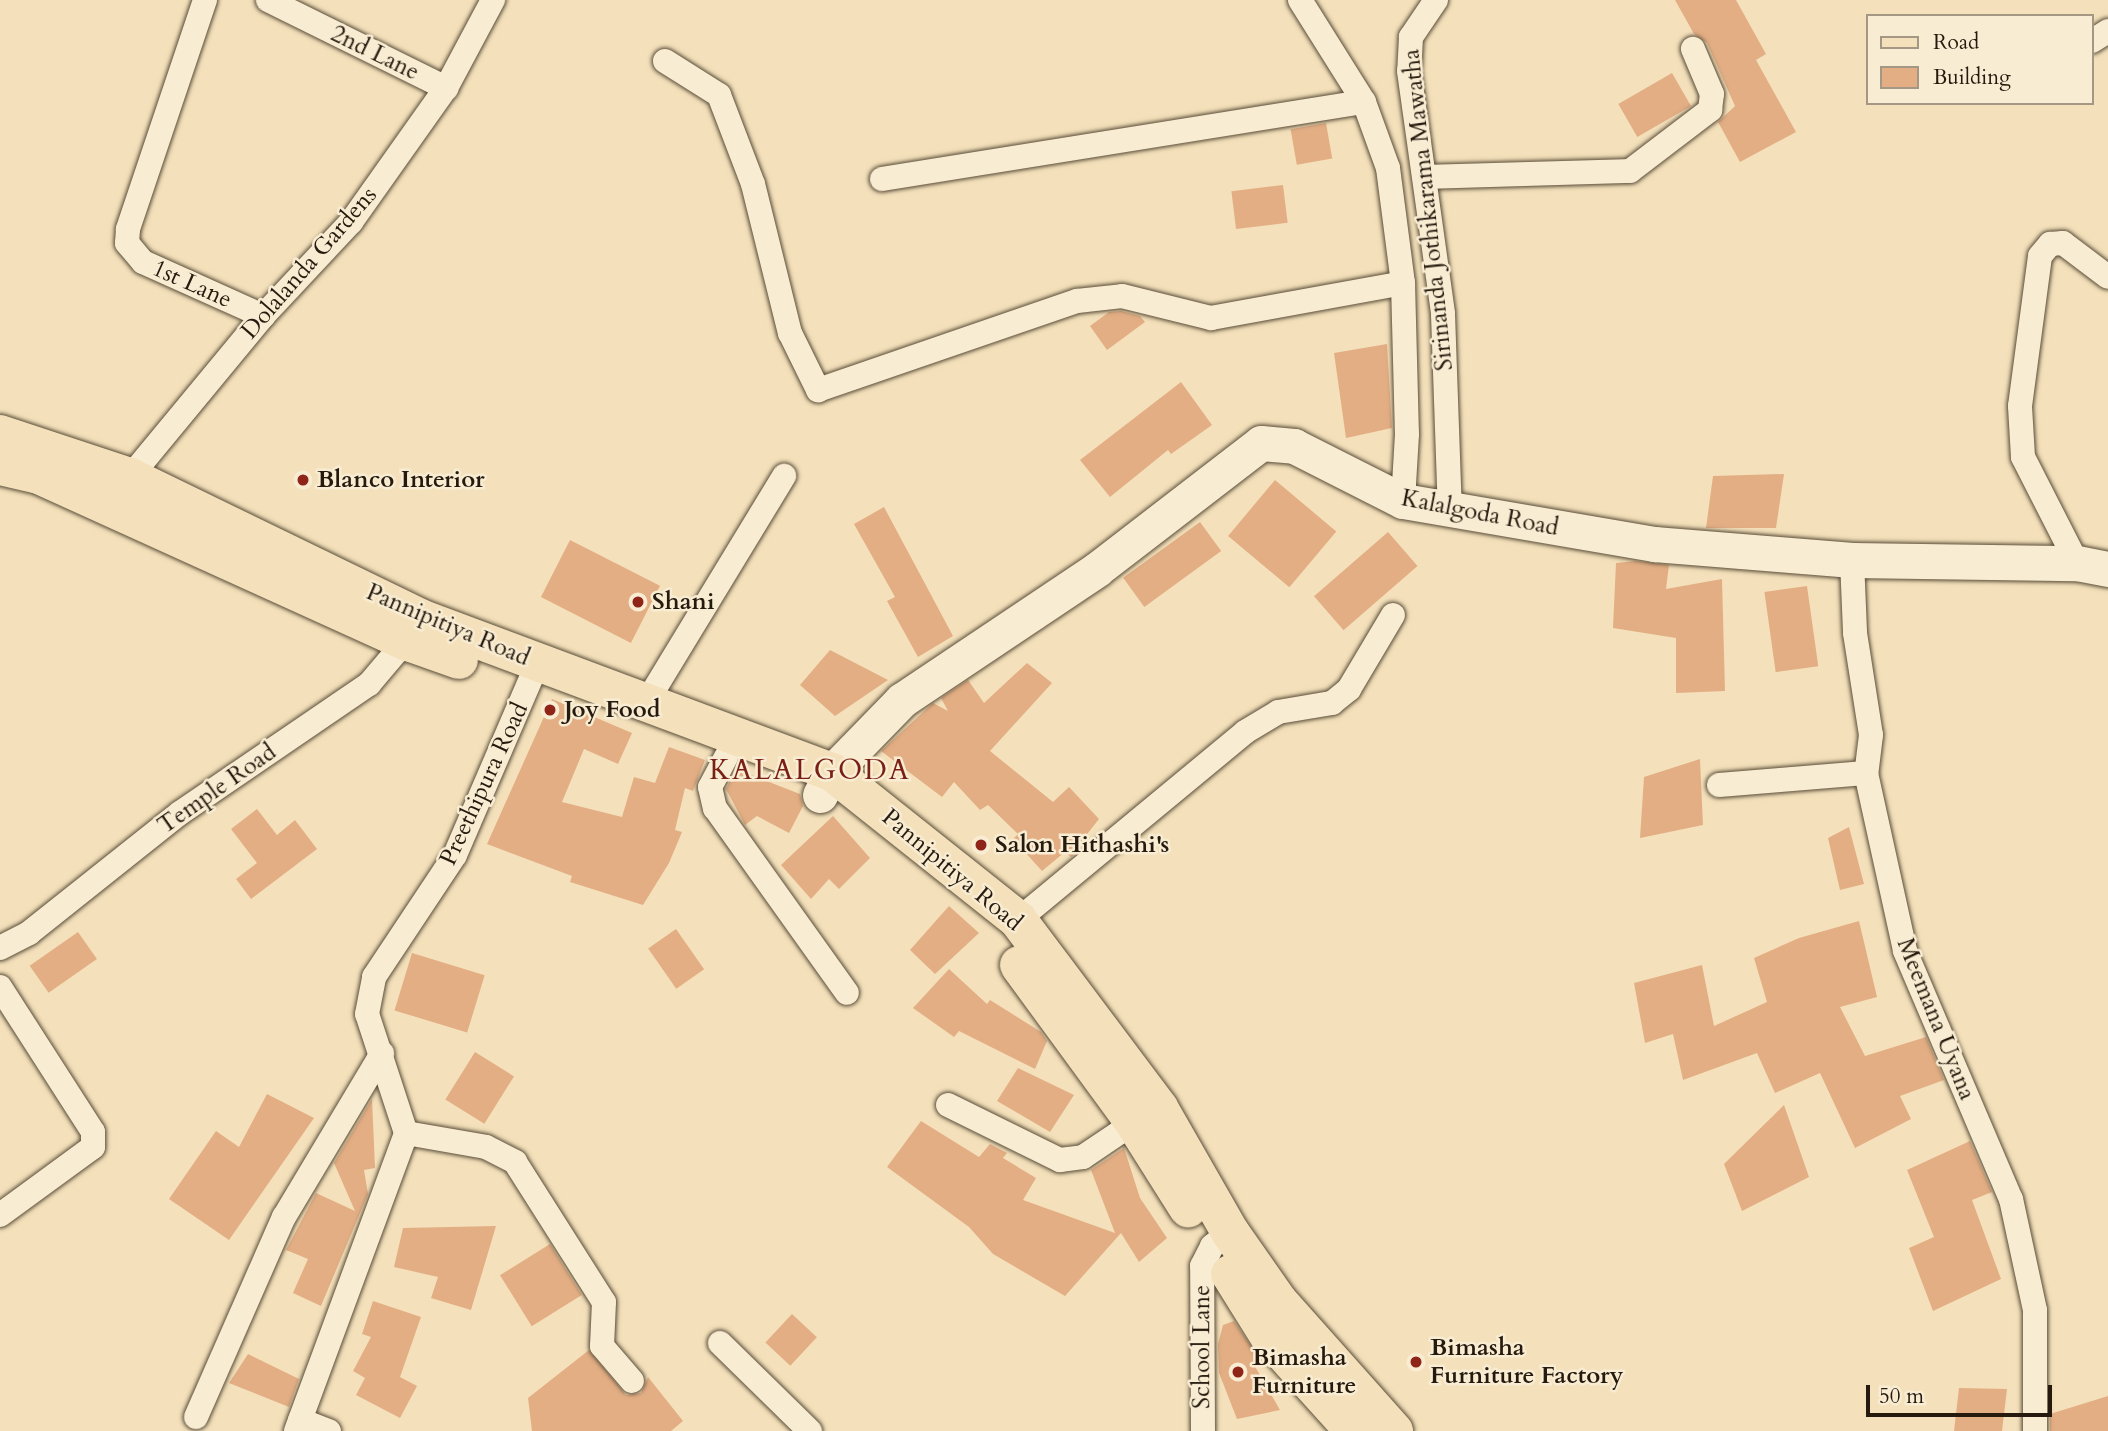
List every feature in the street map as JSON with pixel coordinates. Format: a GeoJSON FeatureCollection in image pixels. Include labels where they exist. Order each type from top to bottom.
{"type":"FeatureCollection","features":[{"type":"Feature","properties":{"kind":"main road","name":"Pannipitiya Road"},"geometry":{"type":"LineString","coordinates":[[0,434],[130,477],[414,630]]}},
{"type":"Feature","properties":{"kind":"main road","name":"Pannipitiya Road"},"geometry":{"type":"LineString","coordinates":[[0,466],[39,475],[414,630],[533,674],[726,757],[826,783],[999,937],[1221,1239],[1394,1431]]}},
{"type":"Feature","properties":{"kind":"main road","name":"Pannipitiya Road"},"geometry":{"type":"LineString","coordinates":[[533,674],[646,703],[826,783],[1018,920],[1159,1108],[1270,1338],[1354,1431]]}},
{"type":"Feature","properties":{"kind":"street","name":"1st Lane"},"geometry":{"type":"LineString","coordinates":[[205,0],[128,229],[127,243],[143,262],[263,316]]}},
{"type":"Feature","properties":{"kind":"street","name":"2nd Lane"},"geometry":{"type":"LineString","coordinates":[[268,0],[446,88]]}},
{"type":"Feature","properties":{"kind":"street","name":"Dolalanda Gardens"},"geometry":{"type":"LineString","coordinates":[[130,477],[263,316],[351,222],[446,88],[493,0]]}},
{"type":"Feature","properties":{"kind":"street"},"geometry":{"type":"LineString","coordinates":[[1300,0],[1364,102],[1388,168],[1403,283],[1407,433],[1403,501]]}},
{"type":"Feature","properties":{"kind":"street","name":"Sirinanda Jothikarama Mawatha"},"geometry":{"type":"LineString","coordinates":[[1436,0],[1411,37],[1409,71],[1427,177],[1443,314],[1450,511]]}},
{"type":"Feature","properties":{"kind":"street"},"geometry":{"type":"LineString","coordinates":[[1427,177],[1630,171],[1710,110],[1712,94],[1693,49]]}},
{"type":"Feature","properties":{"kind":"street"},"geometry":{"type":"LineString","coordinates":[[665,61],[719,95],[753,184],[790,333],[818,390],[1077,301],[1122,296],[1211,318],[1403,283]]}},
{"type":"Feature","properties":{"kind":"street"},"geometry":{"type":"LineString","coordinates":[[882,179],[1364,102]]}},
{"type":"Feature","properties":{"kind":"street"},"geometry":{"type":"LineString","coordinates":[[2092,566],[2023,457],[2020,406],[2040,256],[2050,244],[2063,243],[2108,277]]}},
{"type":"Feature","properties":{"kind":"street","name":"Kalalgoda Road"},"geometry":{"type":"LineString","coordinates":[[826,783],[902,700],[1096,570],[1261,443],[1294,446],[1403,501],[1654,544],[1852,560],[2092,566]]}},
{"type":"Feature","properties":{"kind":"street"},"geometry":{"type":"LineString","coordinates":[[646,703],[783,476]]}},
{"type":"Feature","properties":{"kind":"street","name":"Meemana Uyana"},"geometry":{"type":"LineString","coordinates":[[1852,560],[1856,633],[1871,736],[1866,773],[1905,951],[2011,1199],[2035,1310],[2035,1431]]}},
{"type":"Feature","properties":{"kind":"street"},"geometry":{"type":"LineString","coordinates":[[1018,920],[1245,732],[1278,712],[1332,702],[1341,696],[1393,615]]}},
{"type":"Feature","properties":{"kind":"street","name":"Temple Road"},"geometry":{"type":"LineString","coordinates":[[0,948],[29,933],[180,813],[369,684],[414,630]]}},
{"type":"Feature","properties":{"kind":"street","name":"Preethipura Road"},"geometry":{"type":"LineString","coordinates":[[406,1133],[382,1053],[367,1014],[374,976],[455,855],[533,674]]}},
{"type":"Feature","properties":{"kind":"street"},"geometry":{"type":"LineString","coordinates":[[726,757],[710,787],[715,808],[847,993]]}},
{"type":"Feature","properties":{"kind":"street"},"geometry":{"type":"LineString","coordinates":[[1719,785],[1866,773]]}},
{"type":"Feature","properties":{"kind":"street"},"geometry":{"type":"LineString","coordinates":[[0,987],[93,1132],[93,1147],[0,1215]]}},
{"type":"Feature","properties":{"kind":"street"},"geometry":{"type":"LineString","coordinates":[[196,1417],[284,1217],[382,1053]]}},
{"type":"Feature","properties":{"kind":"street"},"geometry":{"type":"LineString","coordinates":[[948,1105],[1060,1160],[1083,1157],[1120,1132],[1131,1118]]}},
{"type":"Feature","properties":{"kind":"street"},"geometry":{"type":"LineString","coordinates":[[329,1431],[298,1426],[406,1133],[486,1147],[515,1162],[604,1302],[602,1346],[632,1381]]}},
{"type":"Feature","properties":{"kind":"street","name":"School Lane"},"geometry":{"type":"LineString","coordinates":[[1203,1431],[1202,1266],[1221,1239]]}},
{"type":"Feature","properties":{"kind":"street"},"geometry":{"type":"LineString","coordinates":[[720,1343],[810,1431]]}},
{"type":"Feature","properties":{"kind":"building"},"geometry":{"type":"Polygon","coordinates":[[[1675,0],[1736,0],[1766,54],[1756,60],[1796,132],[1740,162],[1718,122],[1735,106],[1707,43],[1694,34],[1675,0]]]}},
{"type":"Feature","properties":{"kind":"building"},"geometry":{"type":"Polygon","coordinates":[[[1672,73],[1691,106],[1637,137],[1618,104],[1672,73]]]}},
{"type":"Feature","properties":{"kind":"building"},"geometry":{"type":"Polygon","coordinates":[[[1326,123],[1332,158],[1297,165],[1291,129],[1326,123]]]}},
{"type":"Feature","properties":{"kind":"building"},"geometry":{"type":"Polygon","coordinates":[[[1283,185],[1288,223],[1236,229],[1231,191],[1283,185]]]}},
{"type":"Feature","properties":{"kind":"building"},"geometry":{"type":"Polygon","coordinates":[[[1121,311],[1140,316],[1145,322],[1107,350],[1090,326],[1109,312],[1121,311]]]}},
{"type":"Feature","properties":{"kind":"building"},"geometry":{"type":"Polygon","coordinates":[[[1387,344],[1392,428],[1346,438],[1334,353],[1387,344]]]}},
{"type":"Feature","properties":{"kind":"building"},"geometry":{"type":"Polygon","coordinates":[[[1181,382],[1212,425],[1171,454],[1168,450],[1110,497],[1080,460],[1181,382]]]}},
{"type":"Feature","properties":{"kind":"building"},"geometry":{"type":"Polygon","coordinates":[[[1784,474],[1776,528],[1706,528],[1713,476],[1784,474]]]}},
{"type":"Feature","properties":{"kind":"building"},"geometry":{"type":"Polygon","coordinates":[[[1275,480],[1336,531],[1289,587],[1228,536],[1275,480]]]}},
{"type":"Feature","properties":{"kind":"building"},"geometry":{"type":"Polygon","coordinates":[[[884,507],[953,636],[918,657],[887,601],[895,597],[854,524],[884,507]]]}},
{"type":"Feature","properties":{"kind":"building"},"geometry":{"type":"Polygon","coordinates":[[[1200,522],[1221,551],[1144,607],[1123,578],[1200,522]]]}},
{"type":"Feature","properties":{"kind":"building"},"geometry":{"type":"Polygon","coordinates":[[[1388,532],[1418,566],[1344,630],[1314,596],[1388,532]]]}},
{"type":"Feature","properties":{"kind":"building"},"geometry":{"type":"Polygon","coordinates":[[[570,540],[660,586],[631,643],[541,597],[570,540]]]}},
{"type":"Feature","properties":{"kind":"building"},"geometry":{"type":"Polygon","coordinates":[[[1636,561],[1669,565],[1666,589],[1722,579],[1725,691],[1676,693],[1676,638],[1613,628],[1616,563],[1636,561]]]}},
{"type":"Feature","properties":{"kind":"building"},"geometry":{"type":"Polygon","coordinates":[[[1807,586],[1818,666],[1776,672],[1764,592],[1807,586]]]}},
{"type":"Feature","properties":{"kind":"building"},"geometry":{"type":"Polygon","coordinates":[[[830,650],[888,680],[835,716],[800,685],[830,650]]]}},
{"type":"Feature","properties":{"kind":"building"},"geometry":{"type":"Polygon","coordinates":[[[1027,663],[1052,683],[990,751],[1053,802],[1069,787],[1099,819],[1084,838],[1087,843],[1071,857],[1065,852],[1042,871],[1013,839],[1018,834],[988,805],[980,810],[954,782],[942,797],[881,751],[933,703],[948,711],[941,698],[968,680],[984,703],[1027,663]]]}},
{"type":"Feature","properties":{"kind":"building"},"geometry":{"type":"Polygon","coordinates":[[[552,699],[632,733],[618,764],[584,749],[562,802],[622,817],[634,777],[655,783],[669,747],[705,760],[693,791],[685,788],[675,830],[682,832],[669,863],[643,905],[570,882],[572,876],[487,844],[552,699]]]}},
{"type":"Feature","properties":{"kind":"building"},"geometry":{"type":"Polygon","coordinates":[[[1700,759],[1703,825],[1640,838],[1644,777],[1700,759]]]}},
{"type":"Feature","properties":{"kind":"building"},"geometry":{"type":"Polygon","coordinates":[[[736,769],[800,794],[803,806],[789,833],[757,816],[745,825],[726,789],[736,769]]]}},
{"type":"Feature","properties":{"kind":"building"},"geometry":{"type":"Polygon","coordinates":[[[257,809],[277,835],[295,820],[317,849],[251,899],[236,879],[257,863],[231,829],[257,809]]]}},
{"type":"Feature","properties":{"kind":"building"},"geometry":{"type":"Polygon","coordinates":[[[833,816],[870,858],[839,889],[829,879],[811,899],[781,865],[833,816]]]}},
{"type":"Feature","properties":{"kind":"building"},"geometry":{"type":"Polygon","coordinates":[[[1849,827],[1864,884],[1840,890],[1828,838],[1849,827]]]}},
{"type":"Feature","properties":{"kind":"building"},"geometry":{"type":"Polygon","coordinates":[[[949,906],[979,933],[935,974],[910,950],[949,906]]]}},
{"type":"Feature","properties":{"kind":"building"},"geometry":{"type":"Polygon","coordinates":[[[1859,921],[1877,997],[1840,1007],[1865,1056],[1926,1037],[1944,1080],[1900,1096],[1911,1119],[1855,1148],[1820,1073],[1775,1093],[1757,1053],[1683,1080],[1673,1034],[1645,1043],[1634,983],[1702,965],[1714,1026],[1767,1002],[1754,958],[1799,938],[1859,921]]]}},
{"type":"Feature","properties":{"kind":"building"},"geometry":{"type":"Polygon","coordinates":[[[676,929],[704,969],[676,989],[648,949],[676,929]]]}},
{"type":"Feature","properties":{"kind":"building"},"geometry":{"type":"Polygon","coordinates":[[[78,932],[97,959],[49,993],[30,966],[78,932]]]}},
{"type":"Feature","properties":{"kind":"building"},"geometry":{"type":"Polygon","coordinates":[[[412,953],[485,975],[467,1033],[394,1010],[412,953]]]}},
{"type":"Feature","properties":{"kind":"building"},"geometry":{"type":"Polygon","coordinates":[[[949,969],[987,1004],[990,1000],[1041,1032],[1047,1041],[1035,1069],[959,1031],[954,1037],[913,1008],[949,969]]]}},
{"type":"Feature","properties":{"kind":"building"},"geometry":{"type":"Polygon","coordinates":[[[475,1052],[514,1076],[484,1124],[445,1099],[475,1052]]]}},
{"type":"Feature","properties":{"kind":"building"},"geometry":{"type":"Polygon","coordinates":[[[1018,1068],[1074,1095],[1050,1132],[997,1101],[1018,1068]]]}},
{"type":"Feature","properties":{"kind":"building"},"geometry":{"type":"Polygon","coordinates":[[[267,1094],[314,1118],[229,1240],[169,1199],[216,1131],[239,1147],[267,1094]]]}},
{"type":"Feature","properties":{"kind":"building"},"geometry":{"type":"Polygon","coordinates":[[[372,1099],[375,1168],[364,1170],[368,1194],[321,1306],[293,1293],[308,1259],[286,1250],[316,1193],[355,1211],[334,1163],[372,1099]]]}},
{"type":"Feature","properties":{"kind":"building"},"geometry":{"type":"Polygon","coordinates":[[[1784,1105],[1809,1177],[1742,1211],[1724,1164],[1784,1105]]]}},
{"type":"Feature","properties":{"kind":"building"},"geometry":{"type":"Polygon","coordinates":[[[921,1121],[979,1157],[990,1144],[1007,1153],[1003,1158],[1036,1178],[1023,1200],[1115,1233],[1091,1170],[1124,1148],[1140,1198],[1167,1238],[1139,1262],[1121,1233],[1065,1296],[993,1254],[969,1227],[887,1167],[921,1121]]]}},
{"type":"Feature","properties":{"kind":"building"},"geometry":{"type":"Polygon","coordinates":[[[1970,1141],[1992,1192],[1972,1200],[2001,1279],[1933,1311],[1909,1248],[1934,1237],[1907,1170],[1970,1141]]]}},
{"type":"Feature","properties":{"kind":"building"},"geometry":{"type":"Polygon","coordinates":[[[496,1226],[471,1310],[431,1298],[438,1277],[394,1267],[403,1228],[496,1226]]]}},
{"type":"Feature","properties":{"kind":"building"},"geometry":{"type":"Polygon","coordinates":[[[550,1244],[582,1295],[532,1326],[500,1275],[550,1244]]]}},
{"type":"Feature","properties":{"kind":"building"},"geometry":{"type":"Polygon","coordinates":[[[373,1301],[421,1317],[400,1377],[417,1386],[400,1418],[356,1395],[365,1378],[353,1371],[371,1337],[362,1334],[373,1301]]]}},
{"type":"Feature","properties":{"kind":"building"},"geometry":{"type":"Polygon","coordinates":[[[792,1314],[817,1337],[790,1366],[765,1343],[792,1314]]]}},
{"type":"Feature","properties":{"kind":"building"},"geometry":{"type":"Polygon","coordinates":[[[1234,1321],[1259,1358],[1253,1363],[1280,1410],[1237,1419],[1219,1373],[1218,1344],[1223,1325],[1234,1321]]]}},
{"type":"Feature","properties":{"kind":"building"},"geometry":{"type":"Polygon","coordinates":[[[589,1350],[626,1395],[641,1393],[648,1377],[683,1421],[671,1431],[532,1431],[528,1398],[589,1350]]]}},
{"type":"Feature","properties":{"kind":"building"},"geometry":{"type":"Polygon","coordinates":[[[248,1354],[299,1379],[289,1407],[229,1383],[248,1354]]]}},
{"type":"Feature","properties":{"kind":"building"},"geometry":{"type":"Polygon","coordinates":[[[1959,1388],[2007,1389],[2002,1431],[1954,1431],[1959,1388]]]}},
{"type":"Feature","properties":{"kind":"building"},"geometry":{"type":"Polygon","coordinates":[[[2108,1396],[2108,1431],[2050,1431],[2050,1414],[2108,1396]]]}},
{"type":"Feature","properties":{"kind":"place","name":"Blanco Interior"},"geometry":{"type":"Point","coordinates":[303,480]}},
{"type":"Feature","properties":{"kind":"place","name":"Shani"},"geometry":{"type":"Point","coordinates":[638,602]}},
{"type":"Feature","properties":{"kind":"place","name":"Joy Food"},"geometry":{"type":"Point","coordinates":[550,710]}},
{"type":"Feature","properties":{"kind":"place","name":"Salon Hithashi's"},"geometry":{"type":"Point","coordinates":[981,845]}},
{"type":"Feature","properties":{"kind":"place","name":"Bimasha Furniture Factory"},"geometry":{"type":"Point","coordinates":[1416,1362]}},
{"type":"Feature","properties":{"kind":"place","name":"Bimasha Furniture"},"geometry":{"type":"Point","coordinates":[1238,1372]}},
{"type":"Feature","properties":{"kind":"district","name":"KALALGODA"},"geometry":{"type":"Point","coordinates":[810,770]}}]}
